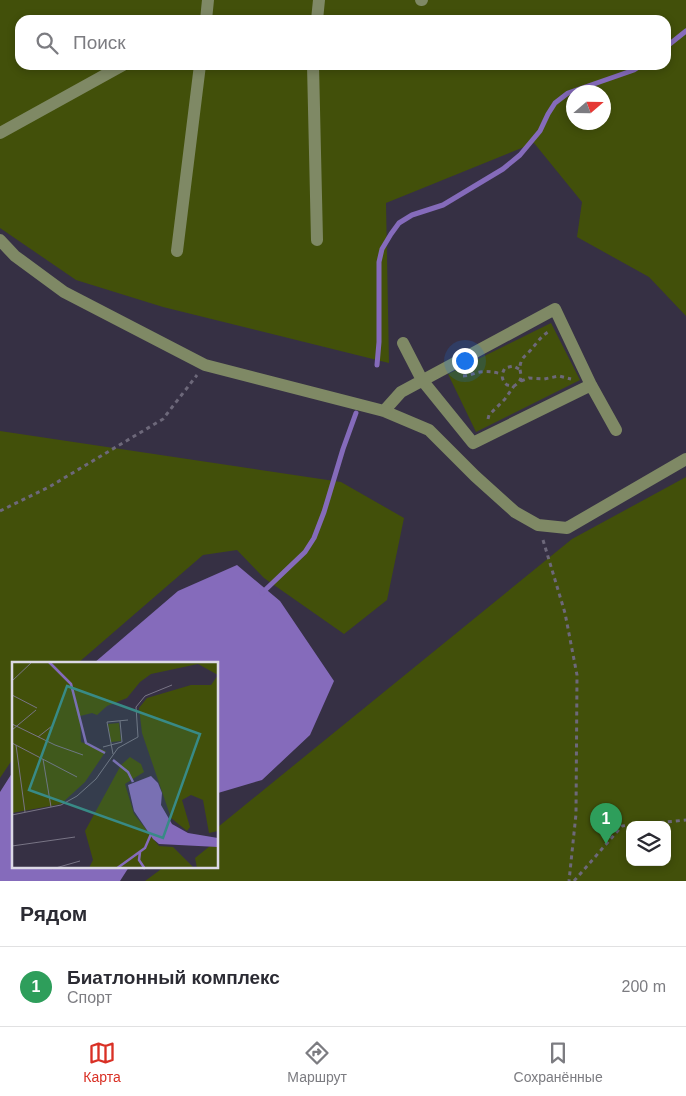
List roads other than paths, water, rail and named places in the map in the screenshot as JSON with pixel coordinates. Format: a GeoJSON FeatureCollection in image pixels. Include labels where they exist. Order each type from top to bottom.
{"type":"FeatureCollection","features":[{"type":"Feature","properties":{"kind":"street"},"geometry":{"type":"LineString","coordinates":[[206,15],[208,0]]}},
{"type":"Feature","properties":{"kind":"street"},"geometry":{"type":"LineString","coordinates":[[318,15],[319,0]]}},
{"type":"Feature","properties":{"kind":"street"},"geometry":{"type":"LineString","coordinates":[[0,133],[114,70]]}},
{"type":"Feature","properties":{"kind":"street"},"geometry":{"type":"LineString","coordinates":[[177,251],[199,70]]}},
{"type":"Feature","properties":{"kind":"street"},"geometry":{"type":"LineString","coordinates":[[313,70],[317,240]]}},
{"type":"Feature","properties":{"kind":"street"},"geometry":{"type":"LineString","coordinates":[[0,240],[15,256],[64,292],[205,365],[384,411],[429,430],[475,476],[515,512],[538,525],[567,528],[686,458]]}},
{"type":"Feature","properties":{"kind":"street"},"geometry":{"type":"LineString","coordinates":[[384,411],[401,392],[555,309],[591,385],[616,430]]}},
{"type":"Feature","properties":{"kind":"street"},"geometry":{"type":"LineString","coordinates":[[403,343],[422,380],[473,443],[591,385]]}},
{"type":"Feature","properties":{"kind":"waterway"},"geometry":{"type":"LineString","coordinates":[[671,43],[686,31]]}},
{"type":"Feature","properties":{"kind":"waterway"},"geometry":{"type":"LineString","coordinates":[[377,365],[379,342],[379,262],[382,249],[399,223],[412,215],[443,205],[503,169],[520,155],[540,131],[555,103],[568,93],[634,70]]}},
{"type":"Feature","properties":{"kind":"waterway"},"geometry":{"type":"LineString","coordinates":[[262,593],[305,552],[314,538],[356,413]]}},
{"type":"Feature","properties":{"kind":"place","name":"Биатлонный комплекс"},"geometry":{"type":"Point","coordinates":[606,844]}}]}
